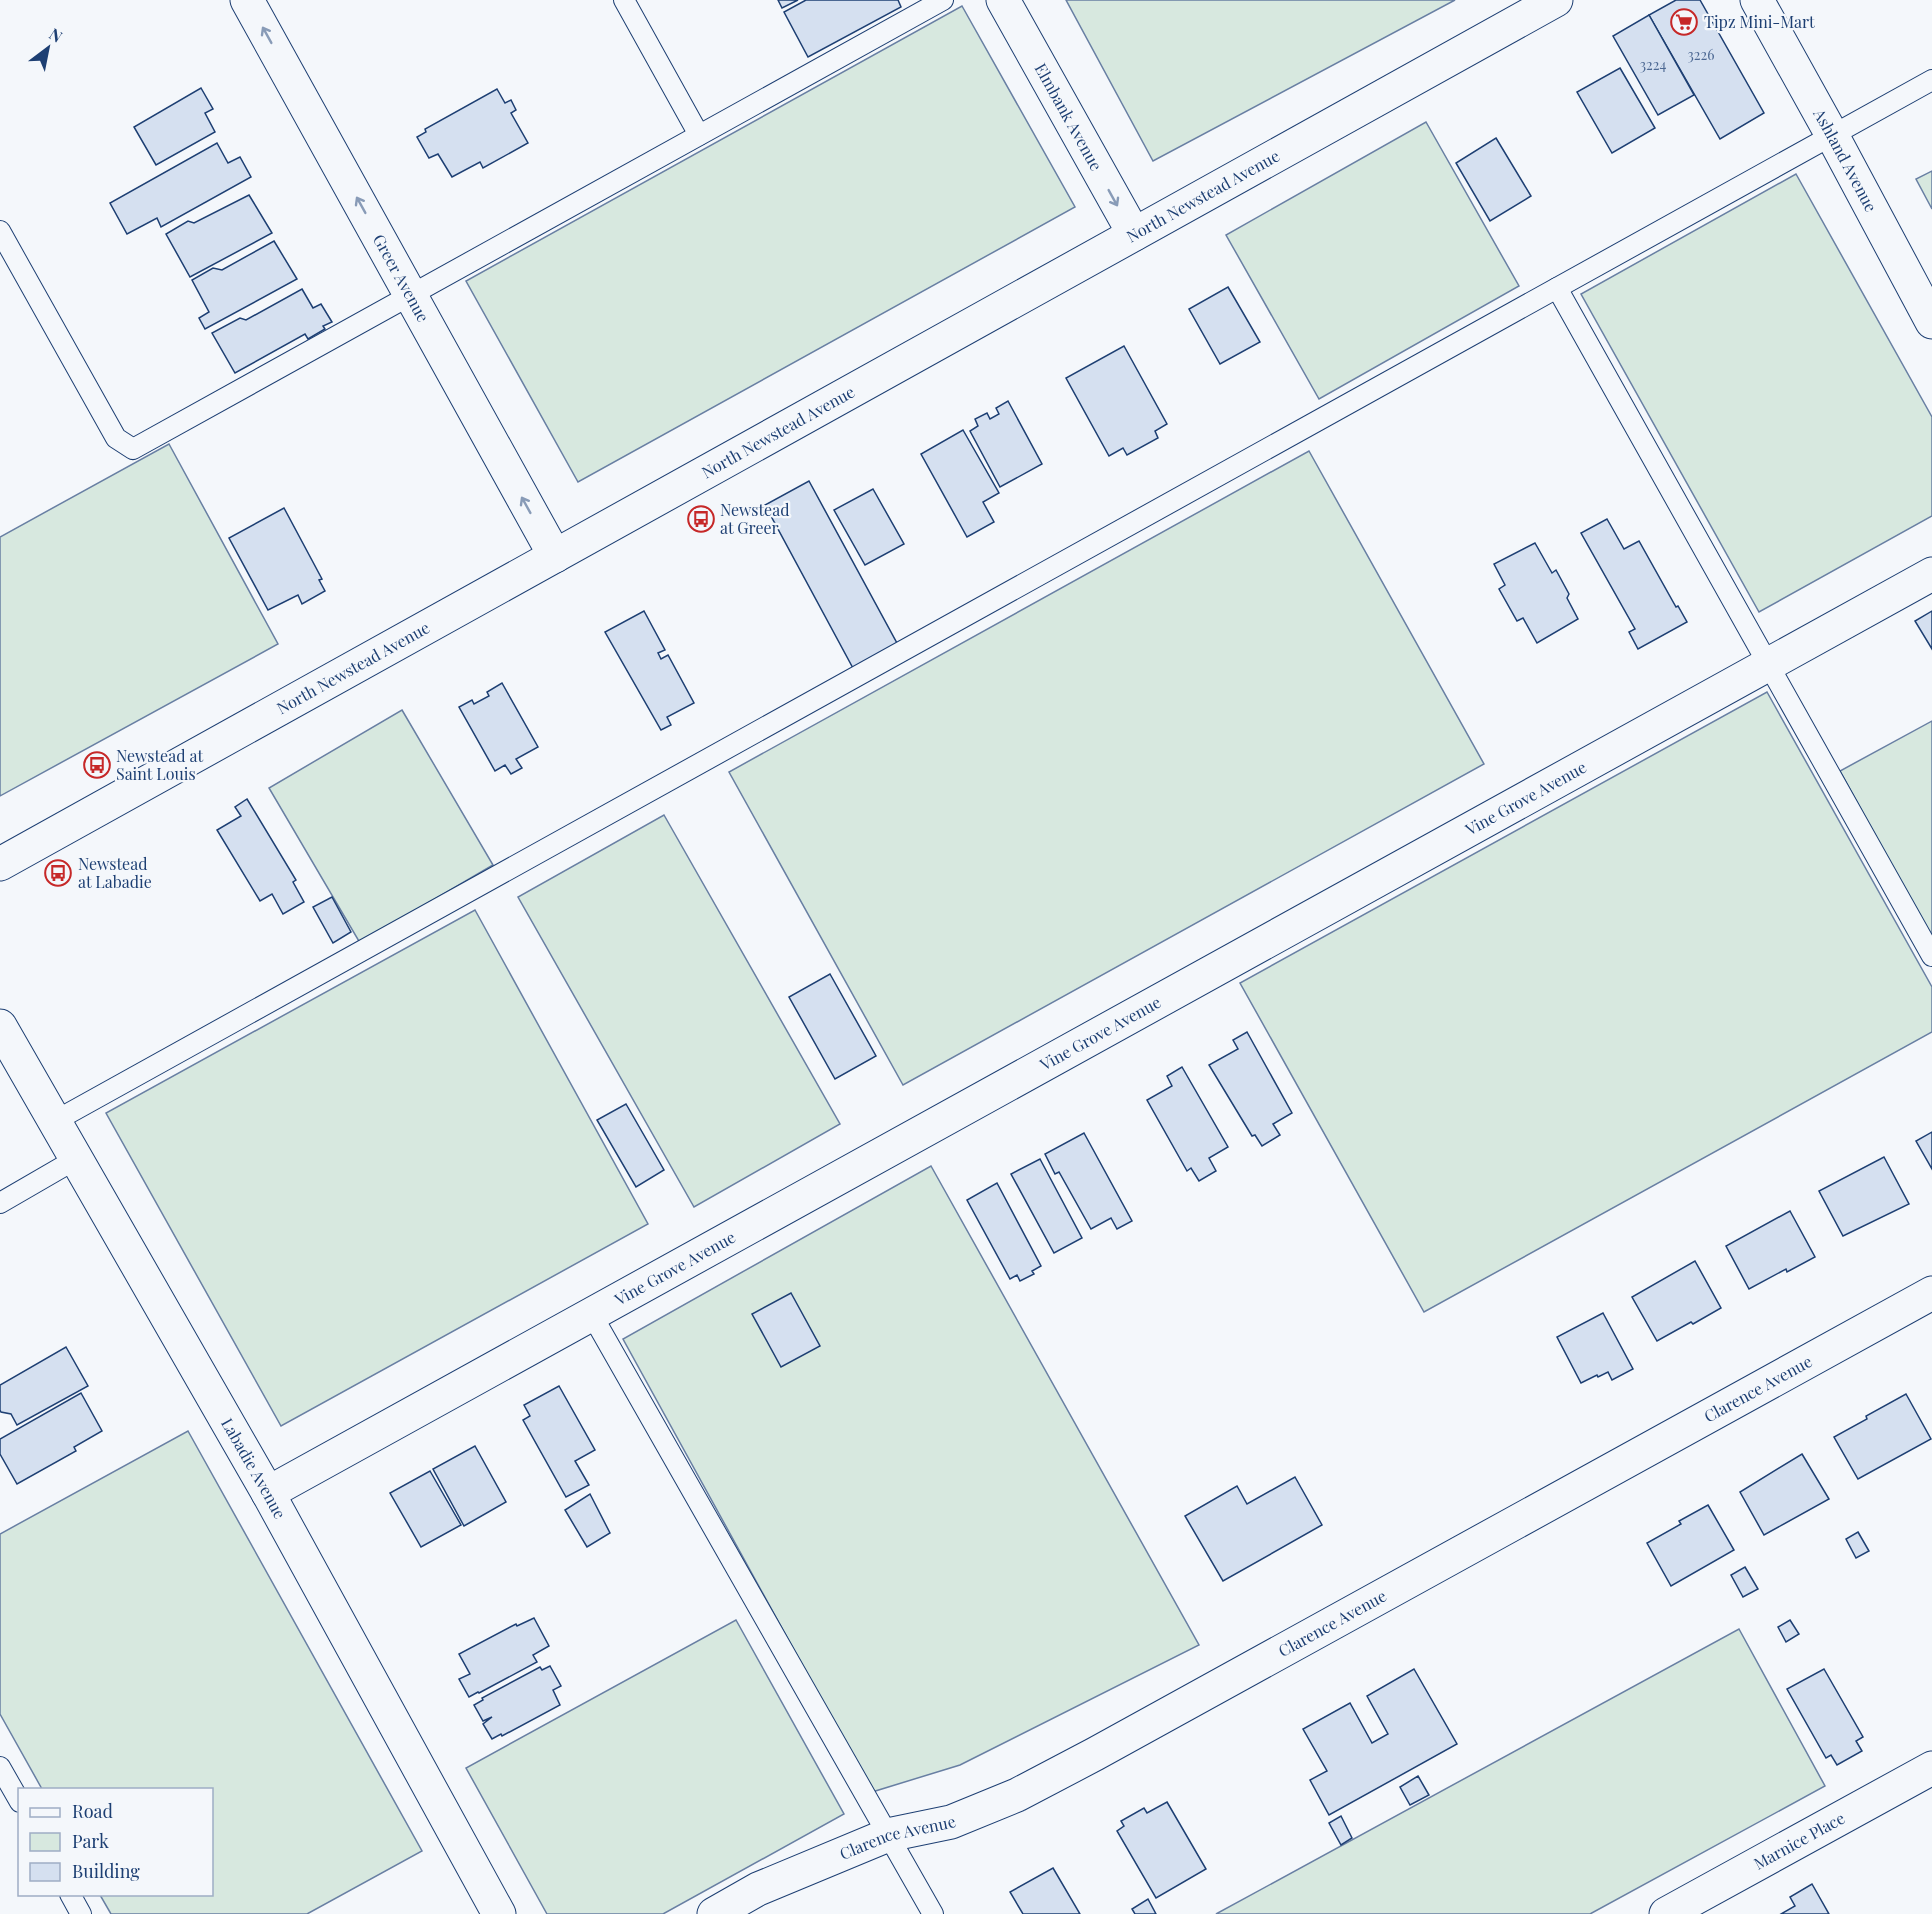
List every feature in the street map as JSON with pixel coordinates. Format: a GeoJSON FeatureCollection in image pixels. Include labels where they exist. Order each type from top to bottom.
{"type":"FeatureCollection","features":[{"type":"Feature","properties":{"kind":"street","name":"Greer Avenue"},"geometry":{"type":"LineString","coordinates":[[247,0],[555,556]]}},
{"type":"Feature","properties":{"kind":"street","name":"Elmbank Avenue"},"geometry":{"type":"LineString","coordinates":[[1003,0],[1134,234]]}},
{"type":"Feature","properties":{"kind":"street","name":"North Newstead Avenue"},"geometry":{"type":"LineString","coordinates":[[0,864],[1556,0]]}},
{"type":"Feature","properties":{"kind":"street","name":"Ashland Avenue"},"geometry":{"type":"LineString","coordinates":[[1757,0],[1932,322]]}},
{"type":"Feature","properties":{"kind":"street","name":"Vine Grove Avenue"},"geometry":{"type":"LineString","coordinates":[[268,1493],[1932,574]]}},
{"type":"Feature","properties":{"kind":"street","name":"Labadie Avenue"},"geometry":{"type":"LineString","coordinates":[[0,1026],[268,1493],[498,1914]]}},
{"type":"Feature","properties":{"kind":"street","name":"Clarence Avenue"},"geometry":{"type":"LineString","coordinates":[[714,1914],[758,1889],[888,1835],[951,1822],[1017,1795],[1116,1743],[1932,1293]]}},
{"type":"Feature","properties":{"kind":"street","name":"Marnice Place"},"geometry":{"type":"LineString","coordinates":[[1666,1914],[1932,1768]]}},
{"type":"Feature","properties":{"kind":"lane"},"geometry":{"type":"LineString","coordinates":[[624,0],[699,135]]}},
{"type":"Feature","properties":{"kind":"lane"},"geometry":{"type":"LineString","coordinates":[[0,231],[116,438],[133,449],[943,0]]}},
{"type":"Feature","properties":{"kind":"lane"},"geometry":{"type":"LineString","coordinates":[[55,1121],[1932,80]]}},
{"type":"Feature","properties":{"kind":"lane"},"geometry":{"type":"LineString","coordinates":[[1557,288],[1932,956]]}},
{"type":"Feature","properties":{"kind":"lane"},"geometry":{"type":"LineString","coordinates":[[0,1203],[76,1159]]}},
{"type":"Feature","properties":{"kind":"lane"},"geometry":{"type":"LineString","coordinates":[[592,1315],[933,1914]]}},
{"type":"Feature","properties":{"kind":"lane"},"geometry":{"type":"LineString","coordinates":[[0,1767],[18,1798]]}},
{"type":"Feature","properties":{"kind":"lane"},"geometry":{"type":"LineString","coordinates":[[71,1896],[81,1914]]}},
{"type":"Feature","properties":{"kind":"green space"},"geometry":{"type":"Polygon","coordinates":[[[1066,0],[1455,0],[1153,161],[1066,0]]]}},
{"type":"Feature","properties":{"kind":"green space"},"geometry":{"type":"Polygon","coordinates":[[[962,6],[1075,207],[578,482],[466,281],[962,6]]]}},
{"type":"Feature","properties":{"kind":"green space"},"geometry":{"type":"Polygon","coordinates":[[[1426,122],[1519,286],[1319,399],[1226,235],[1426,122]]]}},
{"type":"Feature","properties":{"kind":"green space"},"geometry":{"type":"Polygon","coordinates":[[[1932,171],[1932,209],[1916,179],[1932,171]]]}},
{"type":"Feature","properties":{"kind":"green space"},"geometry":{"type":"Polygon","coordinates":[[[1796,174],[1932,417],[1932,516],[1759,612],[1581,294],[1796,174]]]}},
{"type":"Feature","properties":{"kind":"green space"},"geometry":{"type":"Polygon","coordinates":[[[169,444],[278,644],[0,796],[0,537],[169,444]]]}},
{"type":"Feature","properties":{"kind":"green space"},"geometry":{"type":"Polygon","coordinates":[[[1309,451],[1484,764],[903,1085],[729,772],[1309,451]]]}},
{"type":"Feature","properties":{"kind":"green space"},"geometry":{"type":"Polygon","coordinates":[[[1767,692],[1932,987],[1932,1032],[1424,1312],[1240,983],[1767,692]]]}},
{"type":"Feature","properties":{"kind":"green space"},"geometry":{"type":"Polygon","coordinates":[[[402,710],[493,865],[360,943],[269,788],[402,710]]]}},
{"type":"Feature","properties":{"kind":"green space"},"geometry":{"type":"Polygon","coordinates":[[[1932,721],[1932,939],[1840,771],[1932,721]]]}},
{"type":"Feature","properties":{"kind":"green space"},"geometry":{"type":"Polygon","coordinates":[[[664,815],[840,1124],[694,1207],[518,897],[664,815]]]}},
{"type":"Feature","properties":{"kind":"green space"},"geometry":{"type":"Polygon","coordinates":[[[475,910],[648,1224],[281,1426],[106,1113],[475,910]]]}},
{"type":"Feature","properties":{"kind":"green space"},"geometry":{"type":"Polygon","coordinates":[[[931,1166],[1199,1645],[960,1765],[872,1792],[623,1339],[931,1166]]]}},
{"type":"Feature","properties":{"kind":"green space"},"geometry":{"type":"Polygon","coordinates":[[[188,1431],[422,1851],[307,1914],[111,1914],[101,1896],[213,1896],[213,1788],[41,1788],[0,1714],[0,1534],[188,1431]]]}},
{"type":"Feature","properties":{"kind":"green space"},"geometry":{"type":"Polygon","coordinates":[[[736,1620],[844,1814],[663,1914],[547,1914],[466,1768],[736,1620]]]}},
{"type":"Feature","properties":{"kind":"green space"},"geometry":{"type":"Polygon","coordinates":[[[1739,1629],[1825,1786],[1590,1914],[1216,1914],[1739,1629]]]}},
{"type":"Feature","properties":{"kind":"building"},"geometry":{"type":"Polygon","coordinates":[[[778,0],[798,0],[782,8],[778,0]]]}},
{"type":"Feature","properties":{"kind":"building"},"geometry":{"type":"Polygon","coordinates":[[[806,0],[898,0],[901,7],[808,57],[784,12],[806,0]]]}},
{"type":"Feature","properties":{"kind":"building"},"geometry":{"type":"Polygon","coordinates":[[[1676,0],[1700,0],[1764,113],[1720,139],[1649,15],[1676,0]]]}},
{"type":"Feature","properties":{"kind":"building"},"geometry":{"type":"Polygon","coordinates":[[[1649,15],[1694,95],[1658,115],[1613,36],[1649,15]]]}},
{"type":"Feature","properties":{"kind":"building"},"geometry":{"type":"Polygon","coordinates":[[[1620,68],[1655,128],[1612,153],[1577,92],[1620,68]]]}},
{"type":"Feature","properties":{"kind":"building"},"geometry":{"type":"Polygon","coordinates":[[[201,88],[213,109],[205,113],[215,132],[156,165],[134,127],[201,88]]]}},
{"type":"Feature","properties":{"kind":"building"},"geometry":{"type":"Polygon","coordinates":[[[497,89],[505,103],[511,100],[516,110],[511,113],[528,143],[483,168],[480,162],[452,177],[438,154],[429,158],[417,137],[426,132],[425,129],[497,89]]]}},
{"type":"Feature","properties":{"kind":"building"},"geometry":{"type":"Polygon","coordinates":[[[1496,138],[1531,196],[1490,221],[1456,163],[1496,138]]]}},
{"type":"Feature","properties":{"kind":"building"},"geometry":{"type":"Polygon","coordinates":[[[217,143],[228,163],[240,157],[251,177],[161,227],[157,218],[127,234],[110,203],[217,143]]]}},
{"type":"Feature","properties":{"kind":"building"},"geometry":{"type":"Polygon","coordinates":[[[249,195],[272,233],[190,277],[166,234],[188,221],[194,223],[249,195]]]}},
{"type":"Feature","properties":{"kind":"building"},"geometry":{"type":"Polygon","coordinates":[[[274,241],[297,279],[205,329],[199,318],[209,312],[192,280],[213,268],[222,270],[274,241]]]}},
{"type":"Feature","properties":{"kind":"building"},"geometry":{"type":"Polygon","coordinates":[[[1228,287],[1260,342],[1220,364],[1189,309],[1228,287]]]}},
{"type":"Feature","properties":{"kind":"building"},"geometry":{"type":"Polygon","coordinates":[[[302,289],[313,308],[321,304],[332,322],[323,326],[325,329],[308,339],[305,334],[235,373],[212,333],[240,318],[246,320],[302,289]]]}},
{"type":"Feature","properties":{"kind":"building"},"geometry":{"type":"Polygon","coordinates":[[[1124,346],[1167,424],[1155,431],[1158,438],[1127,455],[1123,448],[1109,456],[1066,378],[1124,346]]]}},
{"type":"Feature","properties":{"kind":"building"},"geometry":{"type":"Polygon","coordinates":[[[1008,401],[1042,464],[1000,487],[970,431],[978,426],[975,419],[987,413],[990,419],[999,414],[996,408],[1008,401]]]}},
{"type":"Feature","properties":{"kind":"building"},"geometry":{"type":"Polygon","coordinates":[[[963,430],[999,493],[983,502],[994,522],[967,537],[921,454],[963,430]]]}},
{"type":"Feature","properties":{"kind":"building"},"geometry":{"type":"Polygon","coordinates":[[[809,481],[898,645],[854,670],[765,505],[809,481]]]}},
{"type":"Feature","properties":{"kind":"building"},"geometry":{"type":"Polygon","coordinates":[[[873,489],[904,544],[865,565],[834,510],[873,489]]]}},
{"type":"Feature","properties":{"kind":"building"},"geometry":{"type":"Polygon","coordinates":[[[284,508],[322,579],[319,580],[325,591],[302,604],[298,595],[268,610],[229,538],[284,508]]]}},
{"type":"Feature","properties":{"kind":"building"},"geometry":{"type":"Polygon","coordinates":[[[1607,519],[1624,549],[1639,541],[1676,607],[1678,606],[1687,622],[1638,649],[1629,632],[1635,629],[1581,533],[1607,519]]]}},
{"type":"Feature","properties":{"kind":"building"},"geometry":{"type":"Polygon","coordinates":[[[1535,543],[1552,573],[1556,570],[1569,594],[1567,598],[1578,619],[1537,643],[1523,618],[1517,621],[1499,589],[1505,585],[1494,564],[1535,543]]]}},
{"type":"Feature","properties":{"kind":"building"},"geometry":{"type":"Polygon","coordinates":[[[644,611],[665,650],[658,653],[661,659],[668,655],[694,703],[667,717],[671,725],[661,730],[605,632],[644,611]]]}},
{"type":"Feature","properties":{"kind":"building"},"geometry":{"type":"Polygon","coordinates":[[[1932,611],[1932,649],[1915,621],[1932,611]]]}},
{"type":"Feature","properties":{"kind":"building"},"geometry":{"type":"Polygon","coordinates":[[[502,683],[538,747],[516,759],[522,768],[511,774],[505,765],[495,771],[459,707],[472,700],[474,704],[489,696],[487,692],[502,683]]]}},
{"type":"Feature","properties":{"kind":"building"},"geometry":{"type":"Polygon","coordinates":[[[247,799],[296,880],[293,882],[304,902],[283,914],[272,894],[260,901],[217,830],[241,816],[235,807],[247,799]]]}},
{"type":"Feature","properties":{"kind":"building"},"geometry":{"type":"Polygon","coordinates":[[[332,897],[351,932],[333,943],[313,907],[332,897]]]}},
{"type":"Feature","properties":{"kind":"building"},"geometry":{"type":"Polygon","coordinates":[[[830,974],[876,1056],[835,1079],[789,997],[830,974]]]}},
{"type":"Feature","properties":{"kind":"building"},"geometry":{"type":"Polygon","coordinates":[[[1247,1032],[1292,1113],[1273,1124],[1280,1135],[1262,1146],[1255,1135],[1252,1136],[1209,1065],[1238,1049],[1233,1040],[1247,1032]]]}},
{"type":"Feature","properties":{"kind":"building"},"geometry":{"type":"Polygon","coordinates":[[[1182,1067],[1228,1147],[1209,1158],[1216,1171],[1199,1181],[1191,1168],[1187,1171],[1147,1100],[1172,1086],[1167,1076],[1182,1067]]]}},
{"type":"Feature","properties":{"kind":"building"},"geometry":{"type":"Polygon","coordinates":[[[626,1104],[664,1170],[636,1187],[597,1120],[626,1104]]]}},
{"type":"Feature","properties":{"kind":"building"},"geometry":{"type":"Polygon","coordinates":[[[1932,1132],[1932,1169],[1916,1141],[1932,1132]]]}},
{"type":"Feature","properties":{"kind":"building"},"geometry":{"type":"Polygon","coordinates":[[[1084,1133],[1132,1221],[1117,1229],[1111,1218],[1091,1229],[1059,1172],[1055,1174],[1045,1154],[1084,1133]]]}},
{"type":"Feature","properties":{"kind":"building"},"geometry":{"type":"Polygon","coordinates":[[[1884,1157],[1909,1204],[1843,1236],[1819,1191],[1884,1157]]]}},
{"type":"Feature","properties":{"kind":"building"},"geometry":{"type":"Polygon","coordinates":[[[1040,1159],[1082,1238],[1054,1253],[1011,1174],[1040,1159]]]}},
{"type":"Feature","properties":{"kind":"building"},"geometry":{"type":"Polygon","coordinates":[[[997,1183],[1041,1266],[1032,1271],[1034,1274],[1020,1281],[1017,1275],[1010,1279],[967,1200],[997,1183]]]}},
{"type":"Feature","properties":{"kind":"building"},"geometry":{"type":"Polygon","coordinates":[[[1790,1211],[1815,1257],[1787,1272],[1786,1269],[1749,1289],[1726,1246],[1790,1211]]]}},
{"type":"Feature","properties":{"kind":"building"},"geometry":{"type":"Polygon","coordinates":[[[1695,1261],[1721,1308],[1657,1341],[1632,1297],[1695,1261]]]}},
{"type":"Feature","properties":{"kind":"building"},"geometry":{"type":"Polygon","coordinates":[[[791,1293],[820,1346],[781,1367],[752,1314],[791,1293]]]}},
{"type":"Feature","properties":{"kind":"building"},"geometry":{"type":"Polygon","coordinates":[[[1603,1313],[1633,1369],[1612,1380],[1608,1372],[1581,1383],[1557,1337],[1603,1313]]]}},
{"type":"Feature","properties":{"kind":"building"},"geometry":{"type":"Polygon","coordinates":[[[66,1347],[88,1386],[17,1425],[11,1414],[0,1410],[0,1385],[66,1347]]]}},
{"type":"Feature","properties":{"kind":"building"},"geometry":{"type":"Polygon","coordinates":[[[559,1386],[595,1450],[575,1461],[589,1485],[566,1497],[523,1420],[530,1416],[524,1405],[559,1386]]]}},
{"type":"Feature","properties":{"kind":"building"},"geometry":{"type":"Polygon","coordinates":[[[81,1393],[102,1431],[74,1447],[76,1451],[17,1484],[0,1454],[0,1439],[81,1393]]]}},
{"type":"Feature","properties":{"kind":"building"},"geometry":{"type":"Polygon","coordinates":[[[1906,1394],[1931,1439],[1858,1479],[1834,1437],[1906,1394]]]}},
{"type":"Feature","properties":{"kind":"building"},"geometry":{"type":"Polygon","coordinates":[[[475,1446],[506,1502],[464,1526],[433,1469],[475,1446]]]}},
{"type":"Feature","properties":{"kind":"building"},"geometry":{"type":"Polygon","coordinates":[[[1802,1454],[1829,1499],[1764,1535],[1740,1492],[1802,1454]]]}},
{"type":"Feature","properties":{"kind":"building"},"geometry":{"type":"Polygon","coordinates":[[[430,1471],[461,1525],[421,1547],[390,1493],[430,1471]]]}},
{"type":"Feature","properties":{"kind":"building"},"geometry":{"type":"Polygon","coordinates":[[[1295,1477],[1322,1525],[1223,1581],[1185,1516],[1237,1486],[1247,1504],[1295,1477]]]}},
{"type":"Feature","properties":{"kind":"building"},"geometry":{"type":"Polygon","coordinates":[[[590,1494],[610,1533],[587,1547],[565,1510],[590,1494]]]}},
{"type":"Feature","properties":{"kind":"building"},"geometry":{"type":"Polygon","coordinates":[[[1708,1505],[1734,1550],[1671,1586],[1647,1543],[1681,1524],[1679,1521],[1708,1505]]]}},
{"type":"Feature","properties":{"kind":"building"},"geometry":{"type":"Polygon","coordinates":[[[1858,1532],[1869,1551],[1856,1558],[1846,1539],[1858,1532]]]}},
{"type":"Feature","properties":{"kind":"building"},"geometry":{"type":"Polygon","coordinates":[[[1745,1567],[1758,1589],[1743,1597],[1731,1575],[1745,1567]]]}},
{"type":"Feature","properties":{"kind":"building"},"geometry":{"type":"Polygon","coordinates":[[[534,1618],[549,1646],[533,1655],[537,1662],[469,1697],[459,1679],[470,1674],[459,1654],[516,1624],[517,1626],[534,1618]]]}},
{"type":"Feature","properties":{"kind":"building"},"geometry":{"type":"Polygon","coordinates":[[[1790,1620],[1799,1634],[1786,1642],[1778,1627],[1790,1620]]]}},
{"type":"Feature","properties":{"kind":"building"},"geometry":{"type":"Polygon","coordinates":[[[550,1666],[561,1686],[553,1690],[560,1705],[492,1739],[483,1724],[492,1717],[483,1721],[474,1705],[483,1700],[482,1698],[540,1667],[542,1670],[550,1666]]]}},
{"type":"Feature","properties":{"kind":"building"},"geometry":{"type":"Polygon","coordinates":[[[1414,1669],[1457,1744],[1329,1815],[1310,1780],[1327,1771],[1303,1729],[1350,1703],[1372,1743],[1388,1734],[1367,1696],[1414,1669]]]}},
{"type":"Feature","properties":{"kind":"building"},"geometry":{"type":"Polygon","coordinates":[[[1824,1669],[1863,1737],[1856,1741],[1862,1751],[1837,1765],[1831,1755],[1826,1758],[1787,1689],[1824,1669]]]}},
{"type":"Feature","properties":{"kind":"building"},"geometry":{"type":"Polygon","coordinates":[[[1418,1776],[1429,1795],[1410,1805],[1400,1787],[1418,1776]]]}},
{"type":"Feature","properties":{"kind":"building"},"geometry":{"type":"Polygon","coordinates":[[[1167,1802],[1206,1869],[1156,1898],[1117,1831],[1124,1826],[1121,1821],[1144,1808],[1147,1813],[1167,1802]]]}},
{"type":"Feature","properties":{"kind":"building"},"geometry":{"type":"Polygon","coordinates":[[[1341,1816],[1352,1838],[1341,1845],[1329,1823],[1341,1816]]]}},
{"type":"Feature","properties":{"kind":"building"},"geometry":{"type":"Polygon","coordinates":[[[1053,1868],[1080,1914],[1023,1914],[1010,1892],[1053,1868]]]}},
{"type":"Feature","properties":{"kind":"building"},"geometry":{"type":"Polygon","coordinates":[[[1812,1884],[1829,1914],[1781,1914],[1795,1906],[1790,1897],[1812,1884]]]}},
{"type":"Feature","properties":{"kind":"building"},"geometry":{"type":"Polygon","coordinates":[[[1148,1899],[1156,1914],[1135,1914],[1132,1909],[1148,1899]]]}},
{"type":"Feature","properties":{"kind":"place","name":"Tipz Mini-Mart"},"geometry":{"type":"Point","coordinates":[1684,22]}},
{"type":"Feature","properties":{"kind":"place","name":"Newstead at Greer"},"geometry":{"type":"Point","coordinates":[701,519]}},
{"type":"Feature","properties":{"kind":"place","name":"Newstead at Saint Louis"},"geometry":{"type":"Point","coordinates":[97,765]}},
{"type":"Feature","properties":{"kind":"place","name":"Newstead at Labadie"},"geometry":{"type":"Point","coordinates":[58,873]}}]}
